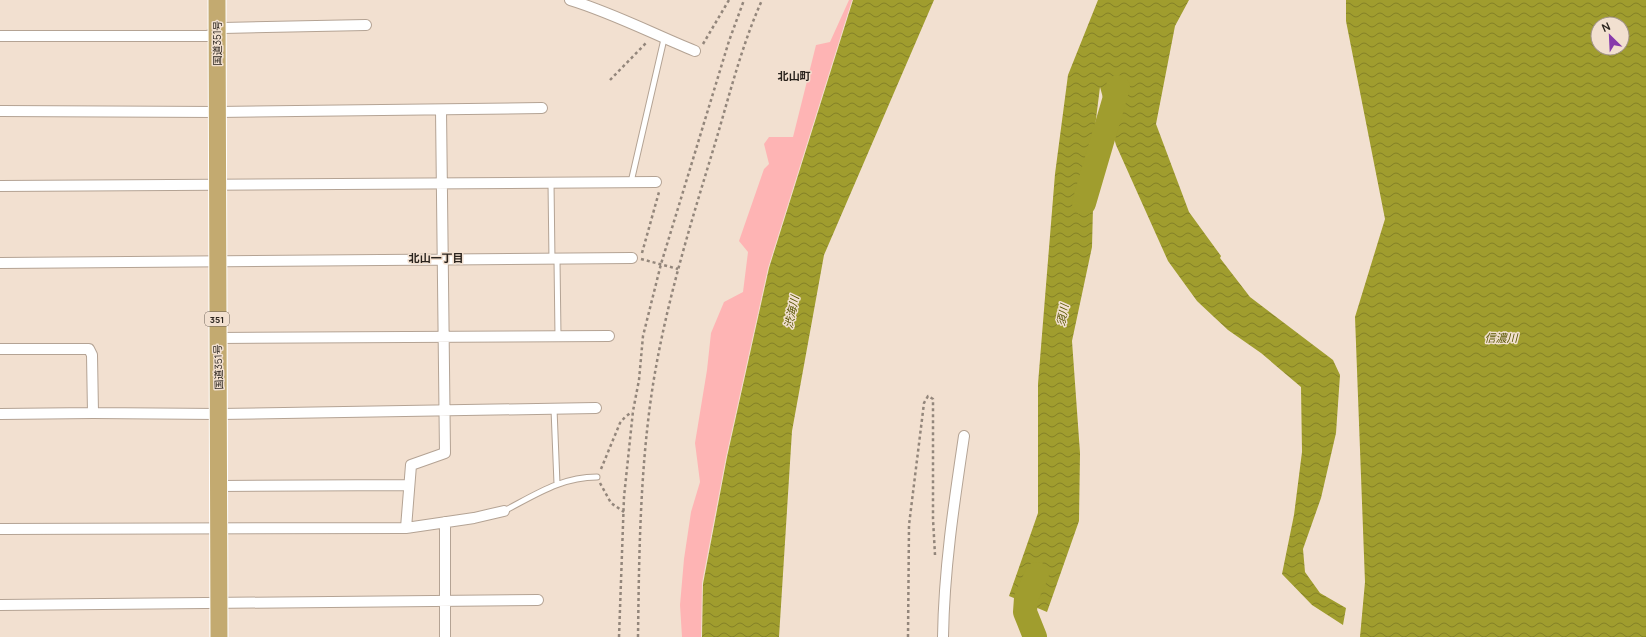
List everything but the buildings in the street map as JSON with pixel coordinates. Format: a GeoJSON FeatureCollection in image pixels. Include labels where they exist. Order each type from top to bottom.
{"type":"FeatureCollection","features":[{"type":"Feature","properties":{"kind":"highway","name":"国道351号"},"geometry":{"type":"LineString","coordinates":[[216,0],[220,637]]}},
{"type":"Feature","properties":{"kind":"street"},"geometry":{"type":"LineString","coordinates":[[570,0],[594,7],[664,39],[695,51]]}},
{"type":"Feature","properties":{"kind":"street"},"geometry":{"type":"LineString","coordinates":[[0,36],[207,36],[216,34],[223,28],[366,25]]}},
{"type":"Feature","properties":{"kind":"street"},"geometry":{"type":"LineString","coordinates":[[0,111],[217,112],[542,108]]}},
{"type":"Feature","properties":{"kind":"street"},"geometry":{"type":"LineString","coordinates":[[406,528],[411,465],[445,453],[441,110]]}},
{"type":"Feature","properties":{"kind":"street"},"geometry":{"type":"LineString","coordinates":[[0,186],[656,182]]}},
{"type":"Feature","properties":{"kind":"street"},"geometry":{"type":"LineString","coordinates":[[0,263],[442,259],[555,260],[636,258]]}},
{"type":"Feature","properties":{"kind":"street"},"geometry":{"type":"LineString","coordinates":[[217,338],[609,336]]}},
{"type":"Feature","properties":{"kind":"street"},"geometry":{"type":"LineString","coordinates":[[0,349],[89,349],[92,355],[93,413]]}},
{"type":"Feature","properties":{"kind":"street"},"geometry":{"type":"LineString","coordinates":[[0,414],[219,414],[596,408]]}},
{"type":"Feature","properties":{"kind":"street"},"geometry":{"type":"LineString","coordinates":[[943,637],[944,593],[952,519],[964,436]]}},
{"type":"Feature","properties":{"kind":"street"},"geometry":{"type":"LineString","coordinates":[[219,486],[409,485]]}},
{"type":"Feature","properties":{"kind":"street"},"geometry":{"type":"LineString","coordinates":[[0,529],[219,527],[406,528],[474,518],[504,511]]}},
{"type":"Feature","properties":{"kind":"street"},"geometry":{"type":"LineString","coordinates":[[445,522],[445,637]]}},
{"type":"Feature","properties":{"kind":"street"},"geometry":{"type":"LineString","coordinates":[[0,605],[538,600]]}},
{"type":"Feature","properties":{"kind":"lane"},"geometry":{"type":"LineString","coordinates":[[631,182],[664,39]]}},
{"type":"Feature","properties":{"kind":"lane"},"geometry":{"type":"LineString","coordinates":[[551,183],[558,336]]}},
{"type":"Feature","properties":{"kind":"lane"},"geometry":{"type":"LineString","coordinates":[[554,409],[556,484]]}},
{"type":"Feature","properties":{"kind":"lane"},"geometry":{"type":"LineString","coordinates":[[504,511],[556,484],[581,477],[597,478]]}},
{"type":"Feature","properties":{"kind":"path"},"geometry":{"type":"LineString","coordinates":[[695,51],[702,45],[729,0]]}},
{"type":"Feature","properties":{"kind":"path"},"geometry":{"type":"LineString","coordinates":[[620,637],[624,512],[633,412],[643,336],[661,264],[729,41],[744,0]]}},
{"type":"Feature","properties":{"kind":"path"},"geometry":{"type":"LineString","coordinates":[[638,637],[640,511],[645,447],[659,350],[678,269],[741,56],[762,0]]}},
{"type":"Feature","properties":{"kind":"path"},"geometry":{"type":"LineString","coordinates":[[610,80],[653,34]]}},
{"type":"Feature","properties":{"kind":"path"},"geometry":{"type":"LineString","coordinates":[[656,182],[661,184],[643,246],[636,258],[678,269]]}},
{"type":"Feature","properties":{"kind":"path"},"geometry":{"type":"LineString","coordinates":[[908,637],[909,526],[924,403],[928,396],[933,398],[933,519],[936,561]]}},
{"type":"Feature","properties":{"kind":"path"},"geometry":{"type":"LineString","coordinates":[[624,512],[611,503],[597,478],[620,424],[625,417],[633,412]]}},
{"type":"Feature","properties":{"kind":"shaded area"},"geometry":{"type":"Polygon","coordinates":[[[849,0],[852,0],[768,268],[726,457],[702,583],[701,637],[682,637],[680,605],[684,559],[691,512],[700,482],[695,443],[707,370],[711,333],[724,302],[743,292],[748,252],[739,241],[764,169],[769,164],[764,144],[769,137],[793,137],[816,45],[830,42],[849,0]]]}},
{"type":"Feature","properties":{"kind":"water","name":"渋海川"},"geometry":{"type":"Polygon","coordinates":[[[853,0],[934,0],[824,255],[792,431],[779,637],[702,637],[703,584],[727,457],[769,268],[853,0]]]}},
{"type":"Feature","properties":{"kind":"water"},"geometry":{"type":"Polygon","coordinates":[[[1098,0],[1189,0],[1175,26],[1156,124],[1189,212],[1221,256],[1220,258],[1250,297],[1333,360],[1340,375],[1336,433],[1321,498],[1303,549],[1305,572],[1320,593],[1346,608],[1343,625],[1312,605],[1282,574],[1294,515],[1302,452],[1301,387],[1261,353],[1228,330],[1197,301],[1168,261],[1116,145],[1100,87],[1095,127],[1092,247],[1072,341],[1080,453],[1079,521],[1047,612],[1009,596],[1038,513],[1038,384],[1055,174],[1068,75],[1098,0]]]}},
{"type":"Feature","properties":{"kind":"water","name":"信濃川"},"geometry":{"type":"Polygon","coordinates":[[[1346,0],[1646,0],[1646,637],[1360,637],[1365,582],[1355,317],[1385,219],[1346,21],[1346,0]]]}},
{"type":"Feature","properties":{"kind":"waterway","name":"須川"},"geometry":{"type":"LineString","coordinates":[[1084,203],[1118,87]]}},
{"type":"Feature","properties":{"kind":"waterway","name":"須川"},"geometry":{"type":"LineString","coordinates":[[1035,637],[1025,612],[1026,598],[1037,574]]}},
{"type":"Feature","properties":{"kind":"district","name":"北山町"},"geometry":{"type":"Point","coordinates":[794,75]}},
{"type":"Feature","properties":{"kind":"district","name":"北山一丁目"},"geometry":{"type":"Point","coordinates":[436,257]}}]}
